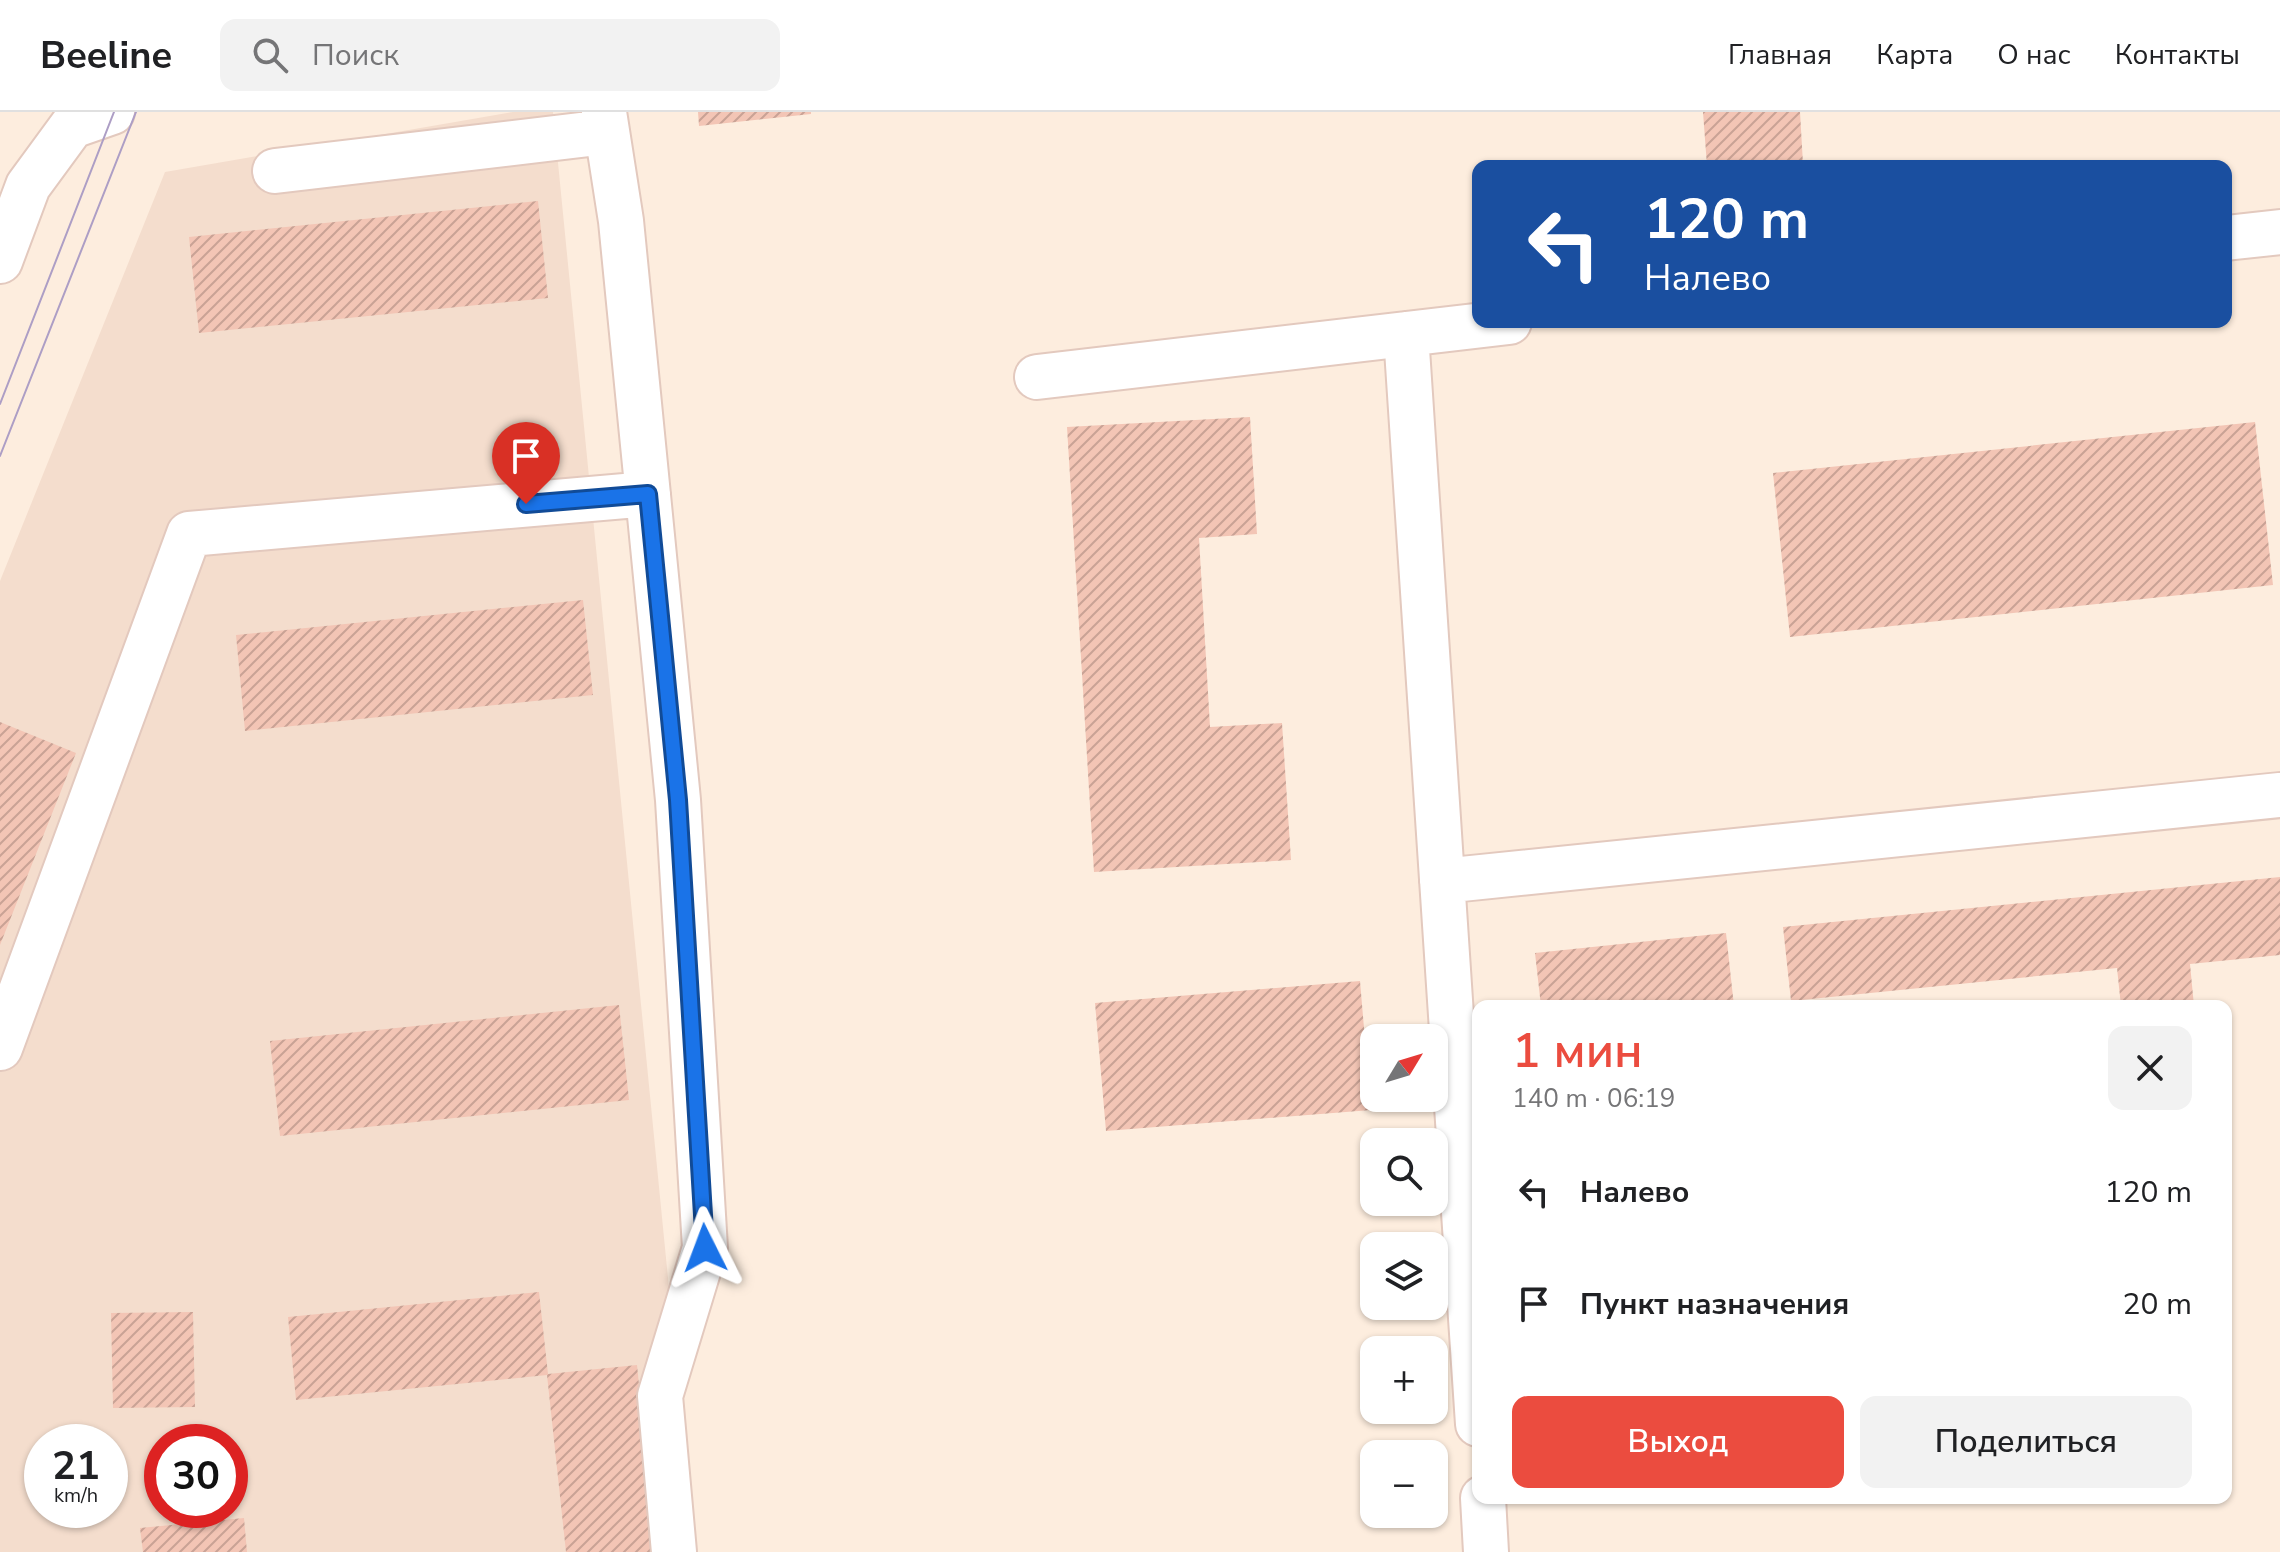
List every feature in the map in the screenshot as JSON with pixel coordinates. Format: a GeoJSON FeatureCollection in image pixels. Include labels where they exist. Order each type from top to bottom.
{"type":"FeatureCollection","features":[{"type":"Feature","properties":{"kind":"street"},"geometry":{"type":"LineString","coordinates":[[0,261],[28,186],[72,126],[112,112]]}},
{"type":"Feature","properties":{"kind":"street"},"geometry":{"type":"LineString","coordinates":[[275,171],[605,122],[621,221],[678,800],[705,1248],[660,1396],[674,1552]]}},
{"type":"Feature","properties":{"kind":"street"},"geometry":{"type":"LineString","coordinates":[[2232,237],[2280,232]]}},
{"type":"Feature","properties":{"kind":"street"},"geometry":{"type":"LineString","coordinates":[[1037,377],[1472,326]]}},
{"type":"Feature","properties":{"kind":"street"},"geometry":{"type":"LineString","coordinates":[[1406,334],[1472,1334]]}},
{"type":"Feature","properties":{"kind":"street"},"geometry":{"type":"LineString","coordinates":[[0,1048],[189,534],[648,494]]}},
{"type":"Feature","properties":{"kind":"street"},"geometry":{"type":"LineString","coordinates":[[1442,881],[2280,795]]}},
{"type":"Feature","properties":{"kind":"street"},"geometry":{"type":"LineString","coordinates":[[1483,1504],[1486,1552]]}},
{"type":"Feature","properties":{"kind":"shaded area"},"geometry":{"type":"Polygon","coordinates":[[[513,112],[553,112],[695,1552],[0,1552],[0,581],[165,172],[513,112]]]}},
{"type":"Feature","properties":{"kind":"building"},"geometry":{"type":"Polygon","coordinates":[[[698,112],[811,112],[811,114],[699,126],[698,112]]]}},
{"type":"Feature","properties":{"kind":"building"},"geometry":{"type":"Polygon","coordinates":[[[1703,112],[1800,112],[1803,160],[1707,160],[1703,112]]]}},
{"type":"Feature","properties":{"kind":"building"},"geometry":{"type":"Polygon","coordinates":[[[538,201],[548,298],[199,333],[189,237],[538,201]]]}},
{"type":"Feature","properties":{"kind":"building"},"geometry":{"type":"Polygon","coordinates":[[[1250,417],[1257,534],[1199,538],[1210,727],[1282,723],[1291,860],[1094,872],[1067,427],[1250,417]]]}},
{"type":"Feature","properties":{"kind":"building"},"geometry":{"type":"Polygon","coordinates":[[[2255,422],[2273,585],[1790,637],[1773,473],[2255,422]]]}},
{"type":"Feature","properties":{"kind":"building"},"geometry":{"type":"Polygon","coordinates":[[[583,600],[593,695],[245,731],[236,635],[583,600]]]}},
{"type":"Feature","properties":{"kind":"building"},"geometry":{"type":"Polygon","coordinates":[[[0,722],[76,753],[0,945],[0,722]]]}},
{"type":"Feature","properties":{"kind":"building"},"geometry":{"type":"Polygon","coordinates":[[[2280,877],[2280,955],[2190,964],[2193,1000],[2120,1000],[2117,968],[1791,1000],[1783,927],[2280,877]]]}},
{"type":"Feature","properties":{"kind":"building"},"geometry":{"type":"Polygon","coordinates":[[[1726,933],[1733,1000],[1540,1000],[1535,953],[1726,933]]]}},
{"type":"Feature","properties":{"kind":"building"},"geometry":{"type":"Polygon","coordinates":[[[1360,981],[1364,1024],[1360,1024],[1360,1111],[1106,1131],[1095,1003],[1360,981]]]}},
{"type":"Feature","properties":{"kind":"building"},"geometry":{"type":"Polygon","coordinates":[[[619,1005],[629,1100],[280,1136],[270,1041],[619,1005]]]}},
{"type":"Feature","properties":{"kind":"building"},"geometry":{"type":"Polygon","coordinates":[[[539,1292],[548,1374],[637,1365],[656,1552],[566,1552],[547,1375],[296,1400],[288,1317],[539,1292]]]}},
{"type":"Feature","properties":{"kind":"building"},"geometry":{"type":"Polygon","coordinates":[[[193,1312],[195,1407],[113,1408],[111,1313],[193,1312]]]}},
{"type":"Feature","properties":{"kind":"building"},"geometry":{"type":"Polygon","coordinates":[[[140,1528],[245,1528],[247,1552],[143,1552],[140,1528]]]}},
{"type":"Feature","properties":{"kind":"tram line"},"geometry":{"type":"LineString","coordinates":[[0,404],[114,112]]}},
{"type":"Feature","properties":{"kind":"tram line"},"geometry":{"type":"LineString","coordinates":[[0,456],[136,112]]}},
{"type":"Feature","properties":{"kind":"route"},"geometry":{"type":"LineString","coordinates":[[526,504],[648,494],[678,800],[705,1248]]}}]}
